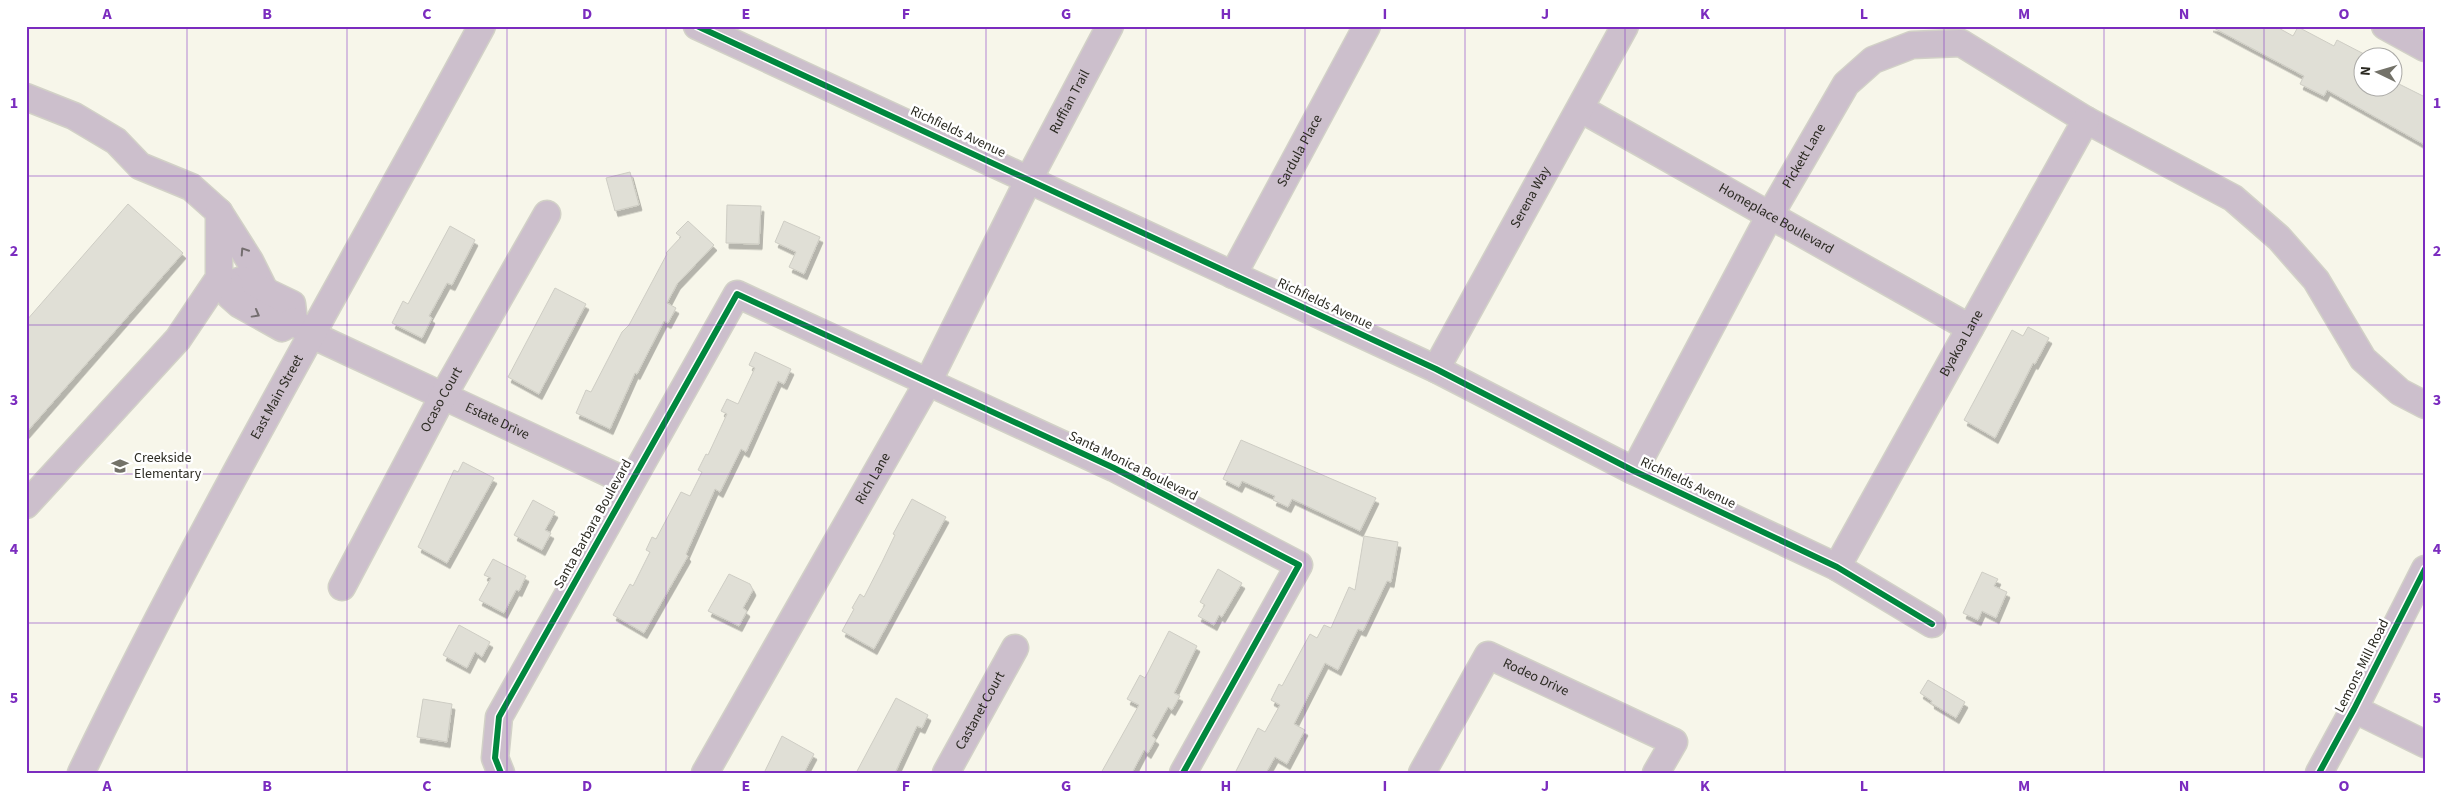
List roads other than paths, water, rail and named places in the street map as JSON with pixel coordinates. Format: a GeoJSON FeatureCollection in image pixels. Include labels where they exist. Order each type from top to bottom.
{"type":"FeatureCollection","features":[{"type":"Feature","properties":{"kind":"street","name":"East Main Street"},"geometry":{"type":"LineString","coordinates":[[80,773],[302,327],[415,149],[482,26]]}},
{"type":"Feature","properties":{"kind":"street","name":"Richfields Avenue"},"geometry":{"type":"LineString","coordinates":[[697,26],[1436,369],[1634,472],[1837,567],[1932,624]]}},
{"type":"Feature","properties":{"kind":"street","name":"Ruffian Trail"},"geometry":{"type":"LineString","coordinates":[[1029,179],[1110,26]]}},
{"type":"Feature","properties":{"kind":"street","name":"Sardula Place"},"geometry":{"type":"LineString","coordinates":[[1233,275],[1368,26]]}},
{"type":"Feature","properties":{"kind":"street","name":"Serena Way"},"geometry":{"type":"LineString","coordinates":[[1436,369],[1581,109],[1625,26]]}},
{"type":"Feature","properties":{"kind":"street"},"geometry":{"type":"LineString","coordinates":[[2385,26],[2425,48]]}},
{"type":"Feature","properties":{"kind":"street","name":"Pickett Lane"},"geometry":{"type":"LineString","coordinates":[[1634,472],[1770,215],[1846,84],[1873,60],[1912,45],[1961,43],[2086,120],[2233,198],[2279,238],[2316,280],[2363,358],[2400,392],[2425,405]]}},
{"type":"Feature","properties":{"kind":"street"},"geometry":{"type":"LineString","coordinates":[[26,97],[82,121],[116,141],[140,166],[191,187],[219,212],[250,261],[265,291]]}},
{"type":"Feature","properties":{"kind":"street","name":"Homeplace Boulevard"},"geometry":{"type":"LineString","coordinates":[[1581,109],[1970,328]]}},
{"type":"Feature","properties":{"kind":"street","name":"Byakoa Lane"},"geometry":{"type":"LineString","coordinates":[[1837,567],[2086,120]]}},
{"type":"Feature","properties":{"kind":"street","name":"Rich Lane"},"geometry":{"type":"LineString","coordinates":[[705,773],[927,384],[1029,179]]}},
{"type":"Feature","properties":{"kind":"street"},"geometry":{"type":"LineString","coordinates":[[26,505],[178,339],[224,281],[242,280],[292,304],[302,327],[282,328],[238,304],[230,296],[224,281],[219,212]]}},
{"type":"Feature","properties":{"kind":"street","name":"Ocaso Court"},"geometry":{"type":"LineString","coordinates":[[342,586],[443,396],[547,214]]}},
{"type":"Feature","properties":{"kind":"street","name":"Santa Monica Boulevard"},"geometry":{"type":"LineString","coordinates":[[737,294],[927,384],[1114,468],[1299,565],[1183,773]]}},
{"type":"Feature","properties":{"kind":"street","name":"Santa Barbara Boulevard"},"geometry":{"type":"LineString","coordinates":[[501,773],[495,758],[498,717],[737,294]]}},
{"type":"Feature","properties":{"kind":"street","name":"Estate Drive"},"geometry":{"type":"LineString","coordinates":[[302,327],[443,396],[630,483]]}},
{"type":"Feature","properties":{"kind":"street","name":"Lemons Mill Road"},"geometry":{"type":"LineString","coordinates":[[2319,773],[2354,709],[2425,569]]}},
{"type":"Feature","properties":{"kind":"street","name":"Castanet Court"},"geometry":{"type":"LineString","coordinates":[[946,773],[1015,648]]}},
{"type":"Feature","properties":{"kind":"street","name":"Rodeo Drive"},"geometry":{"type":"LineString","coordinates":[[1422,773],[1488,655],[1674,742],[1656,773]]}},
{"type":"Feature","properties":{"kind":"street"},"geometry":{"type":"LineString","coordinates":[[2354,709],[2425,744]]}},
{"type":"Feature","properties":{"kind":"place","name":"Creekside Elementary"},"geometry":{"type":"Point","coordinates":[120,466]}}]}
